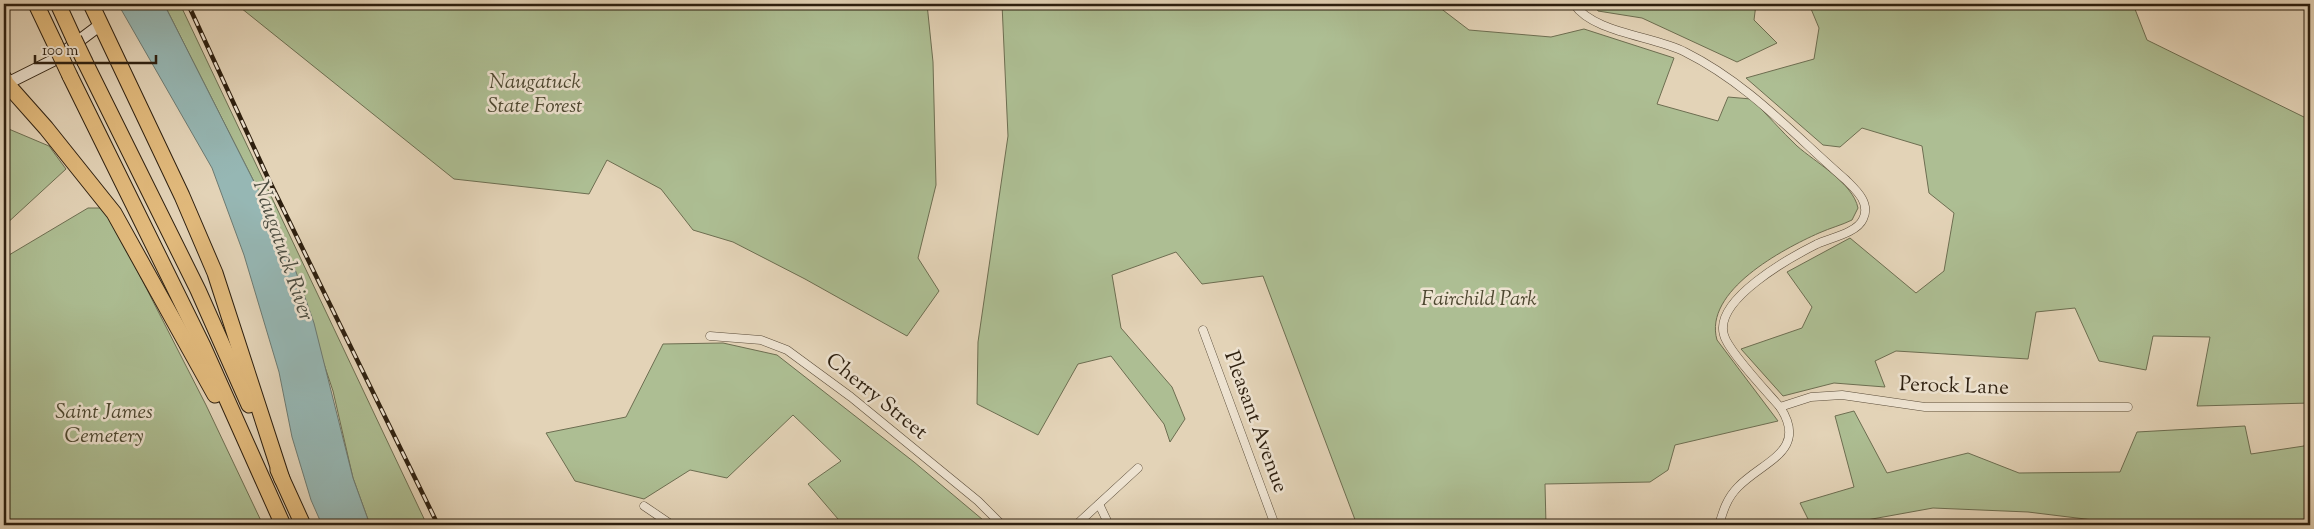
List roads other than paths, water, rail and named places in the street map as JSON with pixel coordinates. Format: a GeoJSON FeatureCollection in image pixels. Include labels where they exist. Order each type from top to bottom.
{"type":"FeatureCollection","features":[{"type":"Feature","properties":{"kind":"highway"},"geometry":{"type":"LineString","coordinates":[[36,4],[199,337],[283,525]]}},
{"type":"Feature","properties":{"kind":"highway"},"geometry":{"type":"LineString","coordinates":[[58,4],[198,290],[302,525]]}},
{"type":"Feature","properties":{"kind":"highway"},"geometry":{"type":"LineString","coordinates":[[91,4],[182,196],[215,273],[282,479]]}},
{"type":"Feature","properties":{"kind":"highway"},"geometry":{"type":"LineString","coordinates":[[5,82],[46,128],[114,212],[270,495]]}},
{"type":"Feature","properties":{"kind":"street"},"geometry":{"type":"LineString","coordinates":[[1574,4],[1581,12],[1594,21],[1673,46],[1730,78],[1764,104],[1846,180],[1862,199],[1865,211],[1862,222],[1781,264],[1746,291],[1726,315],[1723,326],[1726,341],[1785,414],[1790,432],[1786,447],[1778,456],[1749,477],[1732,494],[1725,505],[1720,525]]}},
{"type":"Feature","properties":{"kind":"street"},"geometry":{"type":"LineString","coordinates":[[5,82],[52,61],[100,25]]}},
{"type":"Feature","properties":{"kind":"street","name":"Pleasant Avenue"},"geometry":{"type":"LineString","coordinates":[[1203,330],[1275,525]]}},
{"type":"Feature","properties":{"kind":"street","name":"Cherry Street"},"geometry":{"type":"LineString","coordinates":[[710,336],[761,340],[787,350],[851,397],[964,489],[1002,525]]}},
{"type":"Feature","properties":{"kind":"street","name":"Perock Lane"},"geometry":{"type":"LineString","coordinates":[[1780,407],[1810,397],[1842,395],[1925,407],[2128,408]]}},
{"type":"Feature","properties":{"kind":"street"},"geometry":{"type":"LineString","coordinates":[[1076,525],[1138,468]]}},
{"type":"Feature","properties":{"kind":"street"},"geometry":{"type":"LineString","coordinates":[[1099,504],[1109,525]]}},
{"type":"Feature","properties":{"kind":"street"},"geometry":{"type":"LineString","coordinates":[[644,506],[672,525]]}},
{"type":"Feature","properties":{"kind":"water","name":"Naugatuck River"},"geometry":{"type":"Polygon","coordinates":[[[118,4],[164,4],[281,235],[314,323],[353,478],[370,525],[322,525],[311,500],[292,437],[279,372],[244,255],[212,168],[118,4]]]}},
{"type":"Feature","properties":{"kind":"railway"},"geometry":{"type":"LineString","coordinates":[[188,4],[268,178],[438,525]]}},
{"type":"Feature","properties":{"kind":"park label","name":"Naugatuck State Forest"},"geometry":{"type":"Point","coordinates":[535,95]}},
{"type":"Feature","properties":{"kind":"park label","name":"Fairchild Park"},"geometry":{"type":"Point","coordinates":[1479,300]}},
{"type":"Feature","properties":{"kind":"park label","name":"Saint James Cemetery"},"geometry":{"type":"Point","coordinates":[104,425]}}]}
